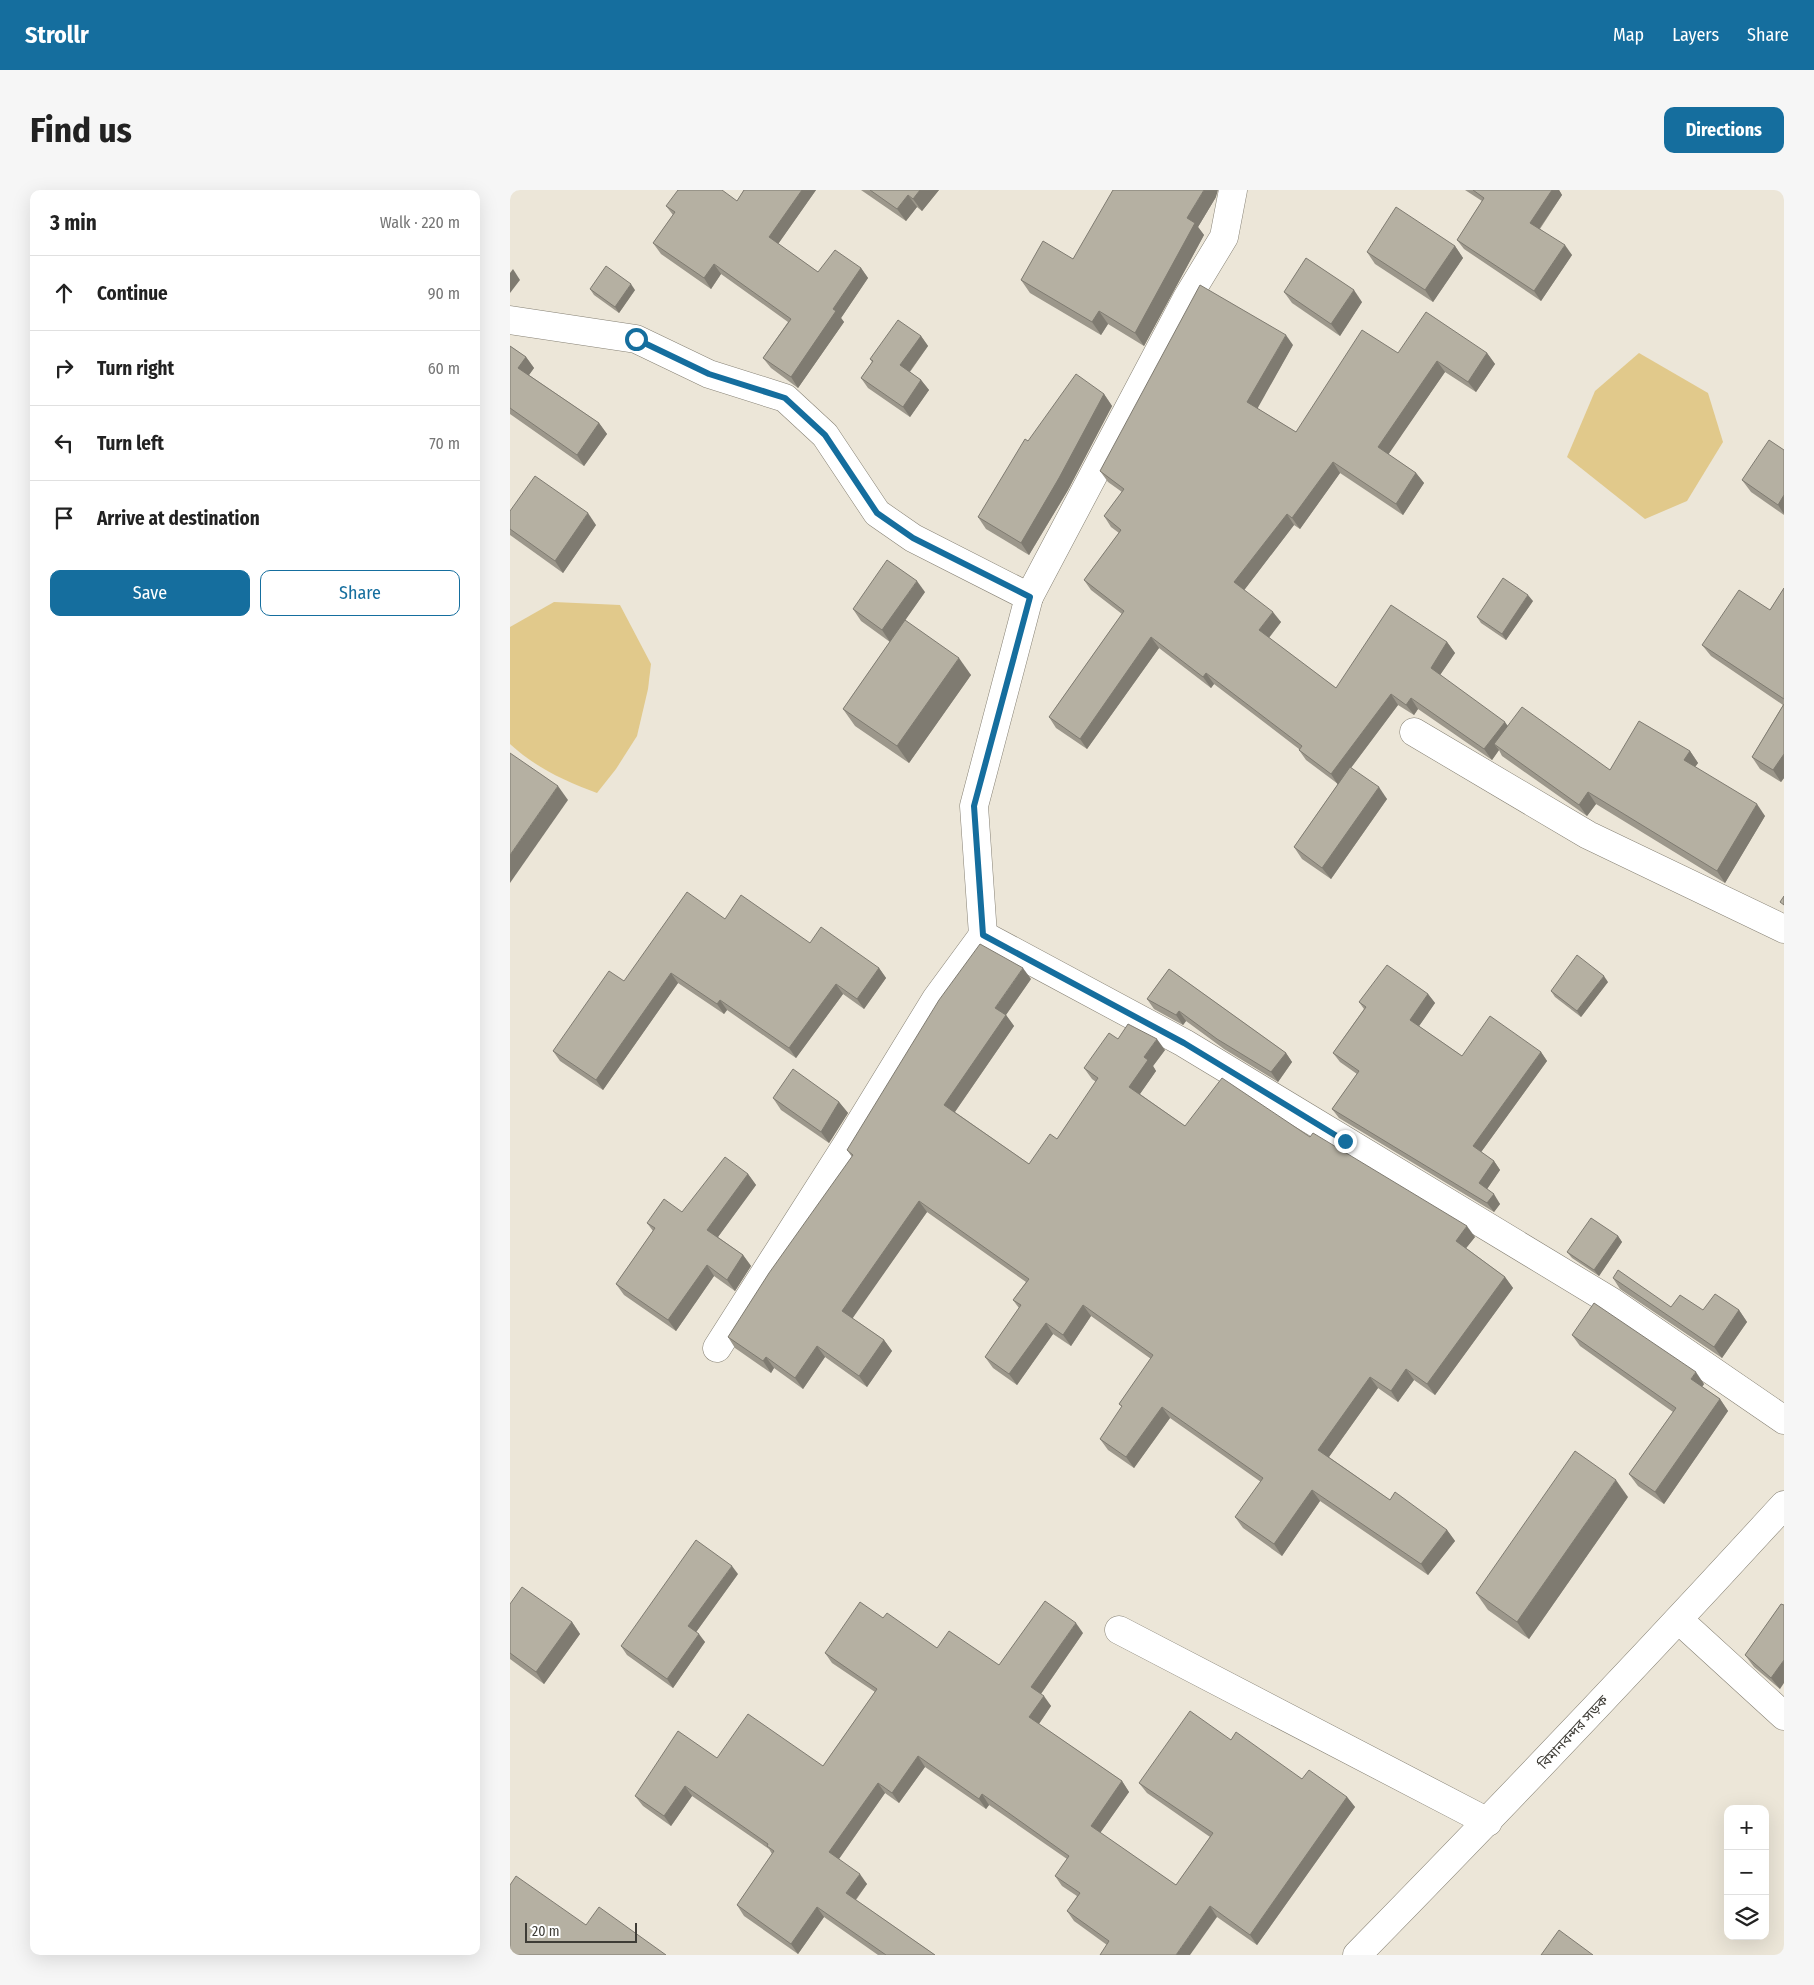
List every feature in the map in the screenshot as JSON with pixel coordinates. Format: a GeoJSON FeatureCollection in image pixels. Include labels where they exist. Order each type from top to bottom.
{"type":"FeatureCollection","features":[{"type":"Feature","properties":{"kind":"street"},"geometry":{"type":"LineString","coordinates":[[718,1348],[936,999],[983,935],[974,806],[1030,597],[1188,298],[1224,237],[1233,190]]}},
{"type":"Feature","properties":{"kind":"street"},"geometry":{"type":"LineString","coordinates":[[510,320],[636,339],[709,374],[785,398],[825,435],[877,513],[913,538],[1030,597]]}},
{"type":"Feature","properties":{"kind":"street"},"geometry":{"type":"LineString","coordinates":[[1414,732],[1588,835],[1784,929]]}},
{"type":"Feature","properties":{"kind":"street"},"geometry":{"type":"LineString","coordinates":[[983,935],[1184,1043],[1596,1292],[1784,1420]]}},
{"type":"Feature","properties":{"kind":"street","name":"বিমানবন্দর সড়ক"},"geometry":{"type":"LineString","coordinates":[[1357,1955],[1488,1822],[1679,1620],[1784,1505]]}},
{"type":"Feature","properties":{"kind":"street"},"geometry":{"type":"LineString","coordinates":[[1679,1620],[1784,1716]]}},
{"type":"Feature","properties":{"kind":"street"},"geometry":{"type":"LineString","coordinates":[[1119,1630],[1488,1822]]}},
{"type":"Feature","properties":{"kind":"shaded area"},"geometry":{"type":"Polygon","coordinates":[[[1639,353],[1708,393],[1723,442],[1687,501],[1645,519],[1567,457],[1595,391],[1639,353]]]}},
{"type":"Feature","properties":{"kind":"shaded area"},"geometry":{"type":"Polygon","coordinates":[[[554,602],[620,605],[651,664],[648,689],[637,736],[616,769],[597,793],[551,773],[520,753],[510,744],[510,627],[554,602]]]}},
{"type":"Feature","properties":{"kind":"building"},"geometry":{"type":"Polygon","coordinates":[[[678,190],[722,190],[737,201],[744,190],[802,190],[769,237],[818,272],[835,250],[861,268],[833,309],[836,311],[791,377],[763,358],[791,319],[714,264],[704,278],[653,243],[675,212],[666,206],[678,190]]]}},
{"type":"Feature","properties":{"kind":"building"},"geometry":{"type":"Polygon","coordinates":[[[870,190],[920,190],[913,199],[908,195],[897,209],[870,190]]]}},
{"type":"Feature","properties":{"kind":"building"},"geometry":{"type":"Polygon","coordinates":[[[1113,190],[1204,190],[1187,218],[1195,223],[1135,333],[1099,311],[1092,322],[1021,280],[1043,241],[1073,259],[1113,190]]]}},
{"type":"Feature","properties":{"kind":"building"},"geometry":{"type":"Polygon","coordinates":[[[1473,190],[1552,190],[1530,223],[1565,245],[1534,291],[1457,240],[1484,198],[1473,190]]]}},
{"type":"Feature","properties":{"kind":"building"},"geometry":{"type":"Polygon","coordinates":[[[1396,207],[1455,246],[1425,290],[1367,252],[1396,207]]]}},
{"type":"Feature","properties":{"kind":"building"},"geometry":{"type":"Polygon","coordinates":[[[1306,258],[1354,290],[1331,324],[1284,292],[1306,258]]]}},
{"type":"Feature","properties":{"kind":"building"},"geometry":{"type":"Polygon","coordinates":[[[606,266],[631,284],[615,307],[590,289],[606,266]]]}},
{"type":"Feature","properties":{"kind":"building"},"geometry":{"type":"Polygon","coordinates":[[[1200,285],[1286,335],[1247,402],[1296,432],[1362,330],[1398,353],[1426,312],[1487,353],[1468,382],[1437,361],[1378,447],[1416,473],[1396,504],[1333,462],[1292,518],[1287,514],[1234,582],[1273,612],[1259,630],[1336,688],[1391,605],[1447,642],[1431,668],[1505,722],[1484,749],[1411,698],[1406,705],[1391,694],[1331,774],[1299,750],[1302,746],[1206,673],[1203,677],[1151,637],[1080,739],[1049,717],[1124,611],[1084,580],[1121,530],[1104,516],[1124,489],[1100,471],[1200,285]]]}},
{"type":"Feature","properties":{"kind":"building"},"geometry":{"type":"Polygon","coordinates":[[[898,320],[921,336],[900,365],[921,380],[903,407],[861,378],[873,361],[870,359],[898,320]]]}},
{"type":"Feature","properties":{"kind":"building"},"geometry":{"type":"Polygon","coordinates":[[[510,346],[526,357],[518,368],[599,423],[577,455],[510,408],[510,346]]]}},
{"type":"Feature","properties":{"kind":"building"},"geometry":{"type":"Polygon","coordinates":[[[1076,374],[1104,394],[1059,478],[1021,543],[978,517],[1025,439],[1028,441],[1076,374]]]}},
{"type":"Feature","properties":{"kind":"building"},"geometry":{"type":"Polygon","coordinates":[[[1769,440],[1784,450],[1784,495],[1778,505],[1742,480],[1769,440]]]}},
{"type":"Feature","properties":{"kind":"building"},"geometry":{"type":"Polygon","coordinates":[[[535,476],[588,513],[555,561],[510,529],[510,511],[535,476]]]}},
{"type":"Feature","properties":{"kind":"building"},"geometry":{"type":"Polygon","coordinates":[[[887,560],[917,581],[882,630],[853,609],[887,560]]]}},
{"type":"Feature","properties":{"kind":"building"},"geometry":{"type":"Polygon","coordinates":[[[1503,578],[1528,595],[1502,634],[1477,617],[1503,578]]]}},
{"type":"Feature","properties":{"kind":"building"},"geometry":{"type":"Polygon","coordinates":[[[1784,588],[1784,699],[1702,645],[1739,590],[1770,610],[1784,588]]]}},
{"type":"Feature","properties":{"kind":"building"},"geometry":{"type":"Polygon","coordinates":[[[905,620],[959,658],[897,746],[843,709],[905,620]]]}},
{"type":"Feature","properties":{"kind":"building"},"geometry":{"type":"Polygon","coordinates":[[[1784,704],[1784,754],[1773,770],[1752,757],[1784,704]]]}},
{"type":"Feature","properties":{"kind":"building"},"geometry":{"type":"Polygon","coordinates":[[[1522,707],[1610,770],[1639,721],[1690,751],[1684,760],[1757,804],[1717,871],[1588,792],[1579,805],[1494,744],[1522,707]]]}},
{"type":"Feature","properties":{"kind":"building"},"geometry":{"type":"Polygon","coordinates":[[[510,753],[558,786],[510,855],[510,753]]]}},
{"type":"Feature","properties":{"kind":"building"},"geometry":{"type":"Polygon","coordinates":[[[1350,767],[1379,787],[1322,868],[1294,847],[1350,767]]]}},
{"type":"Feature","properties":{"kind":"building"},"geometry":{"type":"Polygon","coordinates":[[[687,892],[725,919],[741,895],[810,943],[821,927],[879,968],[857,999],[836,984],[789,1048],[720,1000],[717,1004],[671,973],[596,1080],[553,1051],[609,971],[624,981],[687,892]]]}},
{"type":"Feature","properties":{"kind":"building"},"geometry":{"type":"Polygon","coordinates":[[[1784,896],[1784,905],[1780,902],[1784,896]]]}},
{"type":"Feature","properties":{"kind":"building"},"geometry":{"type":"Polygon","coordinates":[[[980,944],[1023,968],[995,1008],[1006,1015],[944,1105],[1029,1164],[1050,1134],[1057,1139],[1098,1078],[1084,1068],[1109,1033],[1118,1039],[1128,1024],[1157,1039],[1144,1057],[1148,1060],[1129,1087],[1185,1126],[1222,1078],[1310,1137],[1313,1133],[1467,1226],[1456,1241],[1505,1277],[1427,1384],[1406,1369],[1391,1391],[1370,1377],[1318,1450],[1390,1500],[1395,1492],[1447,1530],[1421,1564],[1312,1490],[1274,1544],[1235,1517],[1263,1478],[1162,1407],[1126,1457],[1100,1439],[1122,1406],[1119,1404],[1153,1355],[1083,1305],[1063,1335],[1046,1323],[1009,1374],[985,1357],[1021,1305],[1013,1300],[1029,1279],[919,1201],[842,1311],[884,1340],[859,1376],[817,1346],[795,1378],[766,1357],[763,1361],[728,1337],[769,1273],[853,1155],[847,1150],[939,1000],[980,944]]]}},
{"type":"Feature","properties":{"kind":"building"},"geometry":{"type":"Polygon","coordinates":[[[1577,955],[1604,976],[1577,1011],[1551,991],[1577,955]]]}},
{"type":"Feature","properties":{"kind":"building"},"geometry":{"type":"Polygon","coordinates":[[[1387,965],[1428,994],[1410,1020],[1462,1056],[1490,1016],[1541,1052],[1473,1146],[1494,1161],[1479,1183],[1494,1194],[1487,1203],[1332,1109],[1359,1071],[1333,1053],[1366,1007],[1359,1002],[1387,965]]]}},
{"type":"Feature","properties":{"kind":"building"},"geometry":{"type":"Polygon","coordinates":[[[1169,969],[1286,1053],[1271,1072],[1217,1039],[1179,1011],[1176,1015],[1147,999],[1169,969]]]}},
{"type":"Feature","properties":{"kind":"building"},"geometry":{"type":"Polygon","coordinates":[[[793,1069],[839,1102],[821,1132],[773,1098],[793,1069]]]}},
{"type":"Feature","properties":{"kind":"building"},"geometry":{"type":"Polygon","coordinates":[[[725,1157],[748,1174],[707,1230],[743,1255],[727,1280],[707,1265],[668,1320],[616,1284],[655,1228],[647,1223],[664,1199],[682,1212],[725,1157]]]}},
{"type":"Feature","properties":{"kind":"building"},"geometry":{"type":"Polygon","coordinates":[[[1591,1218],[1618,1236],[1594,1270],[1567,1252],[1591,1218]]]}},
{"type":"Feature","properties":{"kind":"building"},"geometry":{"type":"Polygon","coordinates":[[[1618,1270],[1671,1307],[1680,1295],[1703,1310],[1715,1294],[1739,1310],[1714,1347],[1613,1278],[1618,1270]]]}},
{"type":"Feature","properties":{"kind":"building"},"geometry":{"type":"Polygon","coordinates":[[[1594,1303],[1696,1372],[1691,1379],[1720,1399],[1655,1492],[1629,1474],[1676,1408],[1572,1335],[1594,1303]]]}},
{"type":"Feature","properties":{"kind":"building"},"geometry":{"type":"Polygon","coordinates":[[[1575,1451],[1616,1480],[1517,1622],[1476,1593],[1575,1451]]]}},
{"type":"Feature","properties":{"kind":"building"},"geometry":{"type":"Polygon","coordinates":[[[696,1540],[732,1566],[688,1626],[699,1634],[667,1679],[621,1646],[696,1540]]]}},
{"type":"Feature","properties":{"kind":"building"},"geometry":{"type":"Polygon","coordinates":[[[522,1587],[572,1622],[536,1672],[510,1653],[510,1604],[522,1587]]]}},
{"type":"Feature","properties":{"kind":"building"},"geometry":{"type":"Polygon","coordinates":[[[1045,1601],[1076,1623],[1031,1687],[1044,1696],[1029,1717],[1122,1781],[1091,1826],[1176,1885],[1213,1833],[1139,1783],[1190,1711],[1231,1740],[1236,1732],[1302,1779],[1309,1770],[1347,1797],[1250,1935],[1210,1906],[1176,1955],[1100,1955],[1109,1941],[1067,1911],[1080,1893],[1055,1876],[1069,1856],[982,1794],[979,1799],[918,1756],[892,1793],[878,1783],[829,1852],[860,1874],[846,1893],[935,1955],[886,1955],[817,1907],[791,1944],[737,1905],[774,1851],[767,1846],[768,1844],[685,1786],[664,1816],[635,1796],[678,1731],[717,1758],[748,1714],[823,1766],[877,1689],[825,1653],[860,1602],[883,1618],[887,1613],[937,1648],[949,1631],[999,1665],[1045,1601]]]}},
{"type":"Feature","properties":{"kind":"building"},"geometry":{"type":"Polygon","coordinates":[[[1781,1604],[1784,1605],[1784,1660],[1771,1678],[1745,1655],[1781,1604]]]}},
{"type":"Feature","properties":{"kind":"building"},"geometry":{"type":"Polygon","coordinates":[[[516,1876],[586,1925],[599,1907],[666,1955],[510,1955],[510,1885],[516,1876]]]}},
{"type":"Feature","properties":{"kind":"building"},"geometry":{"type":"Polygon","coordinates":[[[1559,1930],[1593,1955],[1541,1955],[1559,1930]]]}},
{"type":"Feature","properties":{"kind":"route"},"geometry":{"type":"LineString","coordinates":[[636,339],[709,374],[785,398],[825,435],[877,513],[913,538],[1030,597],[974,806],[983,935],[1184,1043],[1345,1141]]}}]}
